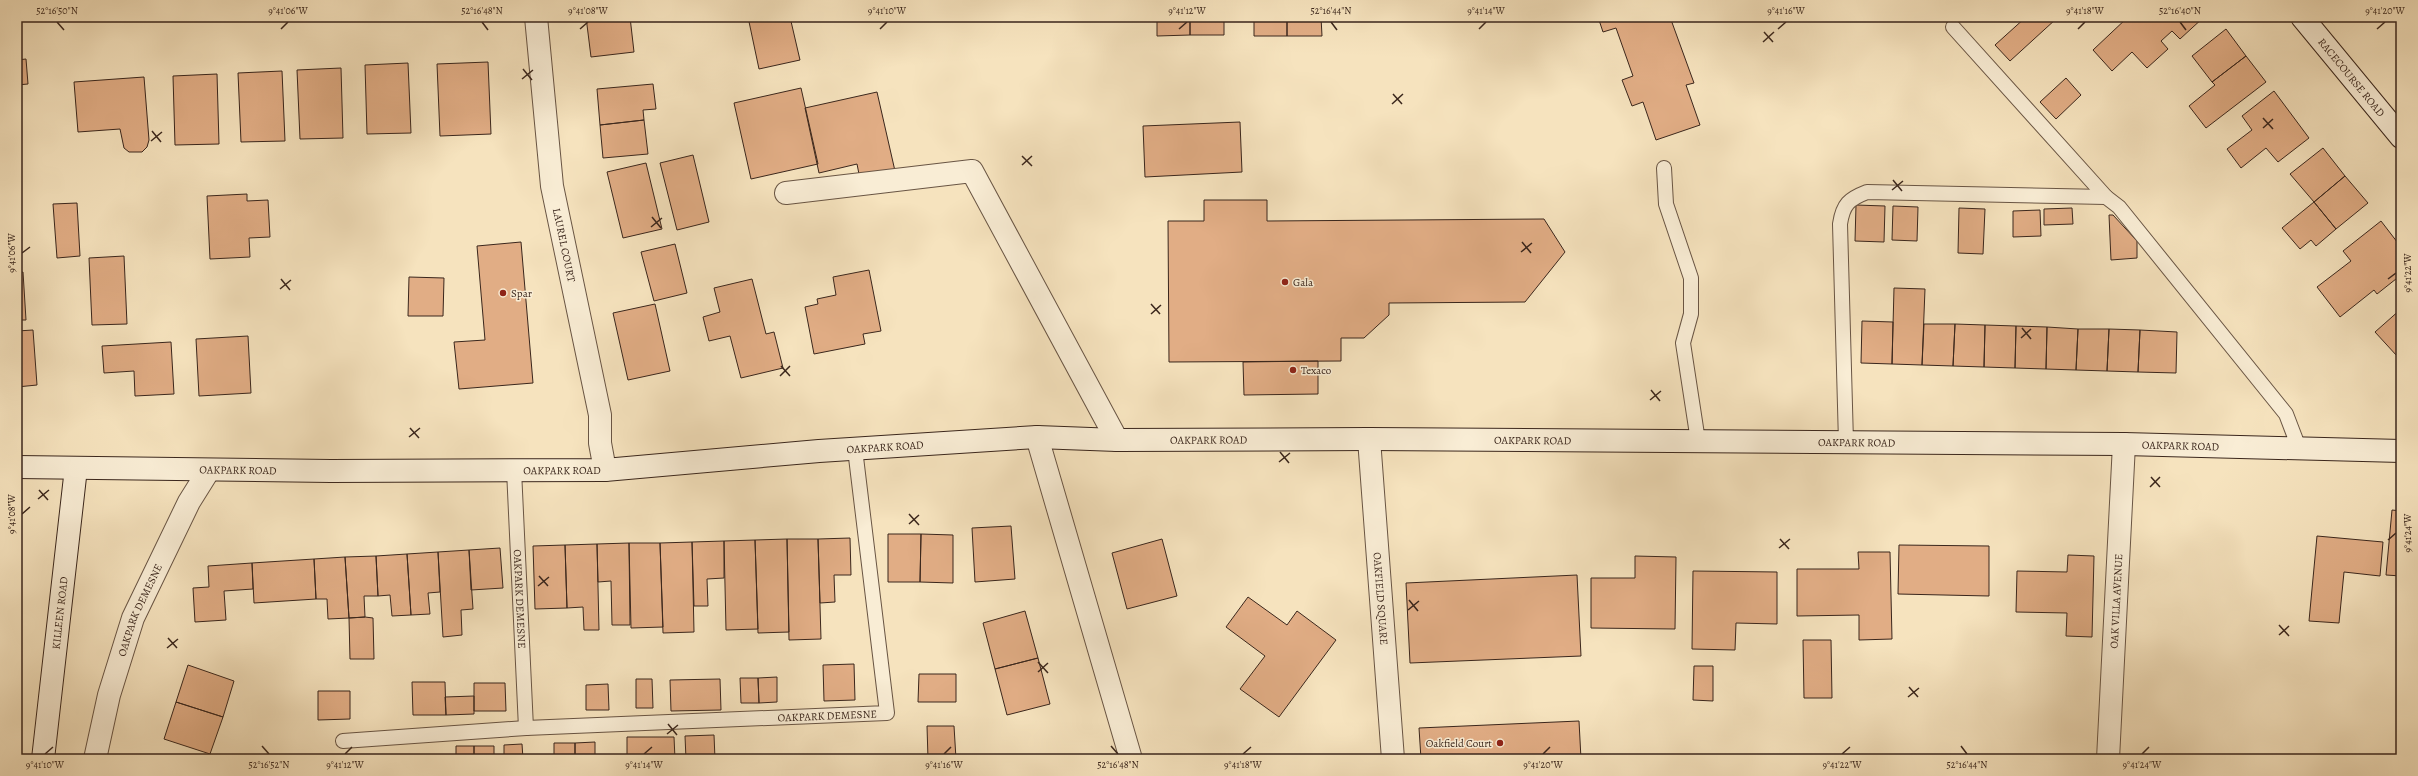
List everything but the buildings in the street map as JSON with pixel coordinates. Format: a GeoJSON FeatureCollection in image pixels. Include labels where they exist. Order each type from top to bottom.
{"type":"FeatureCollection","features":[{"type":"Feature","properties":{"kind":"street","name":"LAUREL COURT"},"geometry":{"type":"LineString","coordinates":[[536,17],[552,186],[600,416],[600,443],[605,470]]}},
{"type":"Feature","properties":{"kind":"street","name":"RACECOURSE ROAD"},"geometry":{"type":"LineString","coordinates":[[2302,17],[2401,137]]}},
{"type":"Feature","properties":{"kind":"street"},"geometry":{"type":"LineString","coordinates":[[786,193],[972,170],[1117,440]]}},
{"type":"Feature","properties":{"kind":"street","name":"OAKPARK ROAD"},"geometry":{"type":"LineString","coordinates":[[17,467],[209,470],[605,470],[855,449],[1037,437],[1117,440],[1369,439],[2124,444],[2401,451]]}},
{"type":"Feature","properties":{"kind":"street"},"geometry":{"type":"LineString","coordinates":[[1037,437],[1131,759]]}},
{"type":"Feature","properties":{"kind":"street","name":"OAKFIELD SQUARE"},"geometry":{"type":"LineString","coordinates":[[1369,439],[1393,759]]}},
{"type":"Feature","properties":{"kind":"street","name":"OAK VILLA AVENUE"},"geometry":{"type":"LineString","coordinates":[[2108,759],[2124,444]]}},
{"type":"Feature","properties":{"kind":"street","name":"KILLEEN ROAD"},"geometry":{"type":"LineString","coordinates":[[43,759],[76,468]]}},
{"type":"Feature","properties":{"kind":"street","name":"OAKPARK DEMESNE"},"geometry":{"type":"LineString","coordinates":[[95,759],[110,695],[133,618],[189,502],[209,470]]}},
{"type":"Feature","properties":{"kind":"lane"},"geometry":{"type":"LineString","coordinates":[[1953,27],[2106,197],[2119,207],[2286,414],[2299,448]]}},
{"type":"Feature","properties":{"kind":"lane"},"geometry":{"type":"LineString","coordinates":[[1664,168],[1666,204],[1690,278],[1692,314],[1682,343],[1698,441]]}},
{"type":"Feature","properties":{"kind":"lane"},"geometry":{"type":"LineString","coordinates":[[1846,442],[1840,224],[1842,209],[1854,197],[1867,192],[2106,197]]}},
{"type":"Feature","properties":{"kind":"lane","name":"OAKPARK DEMESNE"},"geometry":{"type":"LineString","coordinates":[[343,741],[526,728],[887,713],[855,449]]}},
{"type":"Feature","properties":{"kind":"lane","name":"OAKPARK DEMESNE"},"geometry":{"type":"LineString","coordinates":[[514,470],[526,728]]}},
{"type":"Feature","properties":{"kind":"place","name":"Gala"},"geometry":{"type":"Point","coordinates":[1285,282]}},
{"type":"Feature","properties":{"kind":"place","name":"Spar"},"geometry":{"type":"Point","coordinates":[503,293]}},
{"type":"Feature","properties":{"kind":"place","name":"Texaco"},"geometry":{"type":"Point","coordinates":[1293,370]}},
{"type":"Feature","properties":{"kind":"place","name":"Oakfield Court"},"geometry":{"type":"Point","coordinates":[1500,743]}}]}
